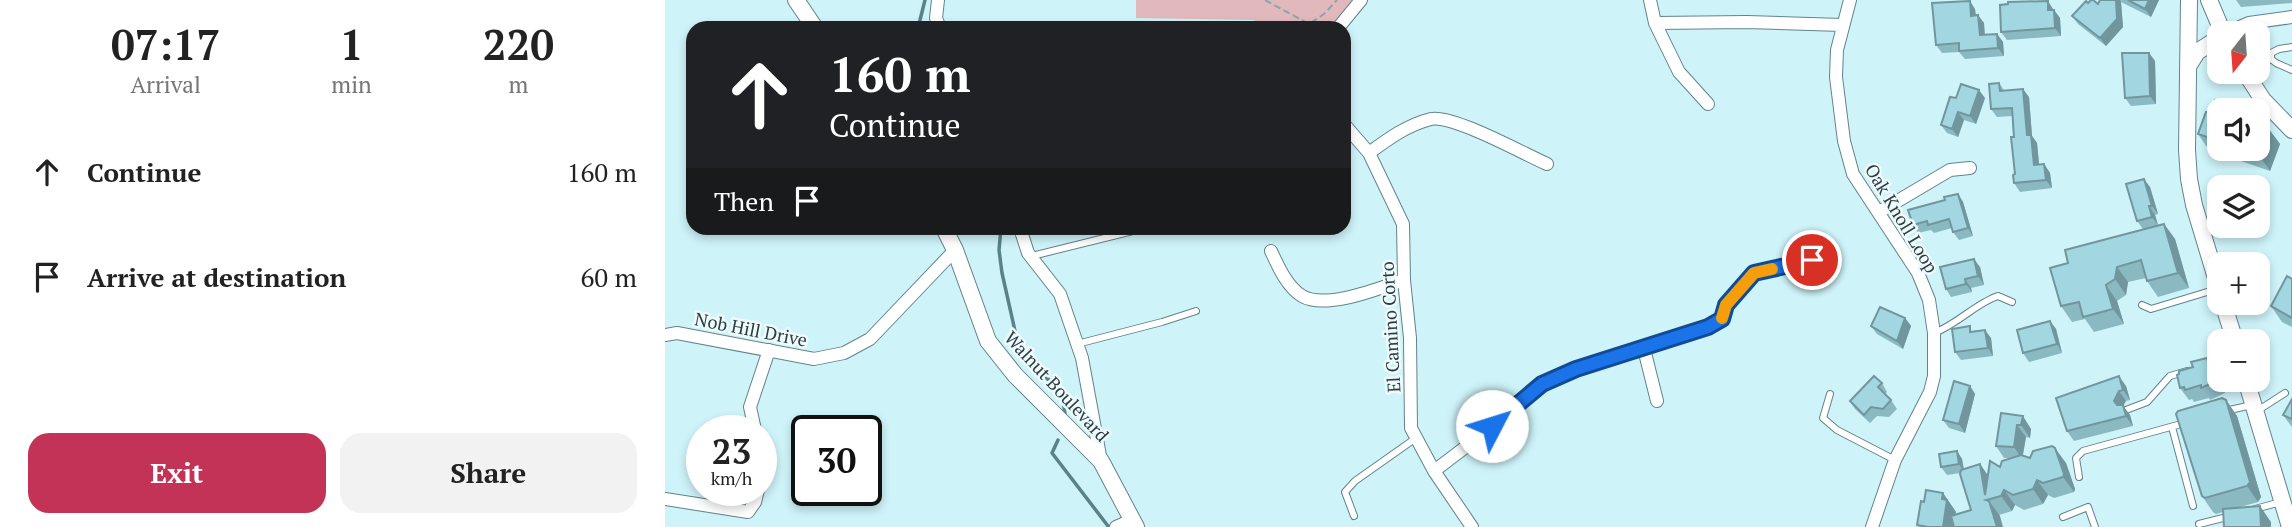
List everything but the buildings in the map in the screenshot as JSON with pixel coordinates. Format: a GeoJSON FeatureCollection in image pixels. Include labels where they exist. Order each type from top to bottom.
{"type":"FeatureCollection","features":[{"type":"Feature","properties":{"kind":"street"},"geometry":{"type":"LineString","coordinates":[[796,0],[810,21]]}},
{"type":"Feature","properties":{"kind":"street"},"geometry":{"type":"LineString","coordinates":[[937,21],[939,0]]}},
{"type":"Feature","properties":{"kind":"street"},"geometry":{"type":"LineString","coordinates":[[1344,21],[1361,0]]}},
{"type":"Feature","properties":{"kind":"street"},"geometry":{"type":"LineString","coordinates":[[1650,0],[1655,23],[1679,72],[1708,104]]}},
{"type":"Feature","properties":{"kind":"street","name":"Oak Knoll Loop"},"geometry":{"type":"LineString","coordinates":[[1850,0],[1837,50],[1836,77],[1844,141],[1853,174],[1918,273],[1929,300],[1934,333],[1934,376],[1930,392],[1895,460],[1872,527]]}},
{"type":"Feature","properties":{"kind":"street"},"geometry":{"type":"LineString","coordinates":[[2189,0],[2189,179],[2209,252]]}},
{"type":"Feature","properties":{"kind":"street"},"geometry":{"type":"LineString","coordinates":[[2209,0],[2219,21]]}},
{"type":"Feature","properties":{"kind":"street"},"geometry":{"type":"LineString","coordinates":[[2263,21],[2292,17]]}},
{"type":"Feature","properties":{"kind":"street"},"geometry":{"type":"LineString","coordinates":[[1655,23],[1842,24]]}},
{"type":"Feature","properties":{"kind":"street"},"geometry":{"type":"LineString","coordinates":[[2189,65],[2197,52],[2207,46]]}},
{"type":"Feature","properties":{"kind":"street"},"geometry":{"type":"LineString","coordinates":[[2255,84],[2263,100],[2292,130]]}},
{"type":"Feature","properties":{"kind":"street"},"geometry":{"type":"LineString","coordinates":[[1369,153],[1399,131],[1434,118],[1466,126],[1547,164]]}},
{"type":"Feature","properties":{"kind":"street","name":"El Camino Corto"},"geometry":{"type":"LineString","coordinates":[[1351,132],[1369,153],[1403,224],[1404,280],[1411,338],[1411,428],[1434,471],[1472,527]]}},
{"type":"Feature","properties":{"kind":"street"},"geometry":{"type":"LineString","coordinates":[[1879,212],[1950,170],[1970,168]]}},
{"type":"Feature","properties":{"kind":"street","name":"Walnut Boulevard"},"geometry":{"type":"LineString","coordinates":[[947,235],[955,250],[988,341],[1015,375],[1101,461],[1134,524]]}},
{"type":"Feature","properties":{"kind":"street"},"geometry":{"type":"LineString","coordinates":[[1022,235],[1030,256],[1060,295],[1082,358],[1101,461]]}},
{"type":"Feature","properties":{"kind":"street","name":"Nob Hill Drive"},"geometry":{"type":"LineString","coordinates":[[665,335],[677,332],[814,359],[844,353],[870,340],[955,250]]}},
{"type":"Feature","properties":{"kind":"street"},"geometry":{"type":"LineString","coordinates":[[1271,251],[1283,276],[1303,297],[1330,301],[1360,295],[1404,280]]}},
{"type":"Feature","properties":{"kind":"street"},"geometry":{"type":"LineString","coordinates":[[1434,471],[1542,384],[1576,369],[1708,327],[1722,319],[1726,305]]}},
{"type":"Feature","properties":{"kind":"street"},"geometry":{"type":"LineString","coordinates":[[1644,349],[1657,401]]}},
{"type":"Feature","properties":{"kind":"street"},"geometry":{"type":"LineString","coordinates":[[752,415],[750,407],[769,350]]}},
{"type":"Feature","properties":{"kind":"street"},"geometry":{"type":"LineString","coordinates":[[2250,392],[2290,527]]}},
{"type":"Feature","properties":{"kind":"street"},"geometry":{"type":"LineString","coordinates":[[665,499],[686,502]]}},
{"type":"Feature","properties":{"kind":"street"},"geometry":{"type":"LineString","coordinates":[[710,506],[748,512],[752,506]]}},
{"type":"Feature","properties":{"kind":"street"},"geometry":{"type":"LineString","coordinates":[[1116,527],[1134,524]]}},
{"type":"Feature","properties":{"kind":"lane"},"geometry":{"type":"LineString","coordinates":[[2292,47],[2271,53],[2271,59],[2292,70]]}},
{"type":"Feature","properties":{"kind":"lane"},"geometry":{"type":"LineString","coordinates":[[1030,256],[1116,235]]}},
{"type":"Feature","properties":{"kind":"lane"},"geometry":{"type":"LineString","coordinates":[[1726,305],[1754,273],[1812,260],[1823,266],[1825,278]]}},
{"type":"Feature","properties":{"kind":"lane"},"geometry":{"type":"LineString","coordinates":[[2143,305],[2151,309],[2207,292]]}},
{"type":"Feature","properties":{"kind":"lane"},"geometry":{"type":"LineString","coordinates":[[1934,333],[1951,327],[1988,299],[1998,296],[2012,302]]}},
{"type":"Feature","properties":{"kind":"lane"},"geometry":{"type":"LineString","coordinates":[[1077,344],[1162,322],[1196,310]]}},
{"type":"Feature","properties":{"kind":"lane"},"geometry":{"type":"LineString","coordinates":[[2126,410],[2147,402],[2158,393],[2162,383],[2170,376],[2195,369]]}},
{"type":"Feature","properties":{"kind":"lane"},"geometry":{"type":"LineString","coordinates":[[2219,413],[2255,408],[2285,393]]}},
{"type":"Feature","properties":{"kind":"lane"},"geometry":{"type":"LineString","coordinates":[[1831,394],[1823,418],[1837,430],[1895,460]]}},
{"type":"Feature","properties":{"kind":"lane"},"geometry":{"type":"LineString","coordinates":[[2079,477],[2076,458],[2083,451],[2197,419]]}},
{"type":"Feature","properties":{"kind":"lane"},"geometry":{"type":"LineString","coordinates":[[2172,427],[2193,506]]}},
{"type":"Feature","properties":{"kind":"lane"},"geometry":{"type":"LineString","coordinates":[[1354,516],[1345,492],[1355,481],[1416,438]]}},
{"type":"Feature","properties":{"kind":"lane"},"geometry":{"type":"LineString","coordinates":[[2247,511],[2284,501]]}},
{"type":"Feature","properties":{"kind":"lane"},"geometry":{"type":"LineString","coordinates":[[2063,517],[2088,507],[2095,527]]}},
{"type":"Feature","properties":{"kind":"lane"},"geometry":{"type":"LineString","coordinates":[[2199,524],[2235,514]]}},
{"type":"Feature","properties":{"kind":"path"},"geometry":{"type":"LineString","coordinates":[[1265,0],[1304,21]]}},
{"type":"Feature","properties":{"kind":"path"},"geometry":{"type":"LineString","coordinates":[[1314,21],[1337,0]]}},
{"type":"Feature","properties":{"kind":"shaded area"},"geometry":{"type":"Polygon","coordinates":[[[1136,0],[1361,0],[1344,21],[1136,18],[1136,0]]]}},
{"type":"Feature","properties":{"kind":"waterway"},"geometry":{"type":"LineString","coordinates":[[920,21],[925,0]]}},
{"type":"Feature","properties":{"kind":"waterway"},"geometry":{"type":"LineString","coordinates":[[1000,235],[1002,273],[1020,353],[1033,368],[1061,389],[1065,414]]}},
{"type":"Feature","properties":{"kind":"waterway"},"geometry":{"type":"LineString","coordinates":[[1058,440],[1052,453],[1108,526]]}},
{"type":"Feature","properties":{"kind":"slow traffic"},"geometry":{"type":"LineString","coordinates":[[1722,318],[1726,305],[1754,273],[1772,269]]}},
{"type":"Feature","properties":{"kind":"route"},"geometry":{"type":"LineString","coordinates":[[1492,426],[1542,384],[1576,369],[1708,327],[1722,319],[1726,305],[1754,273],[1812,260]]}}]}
